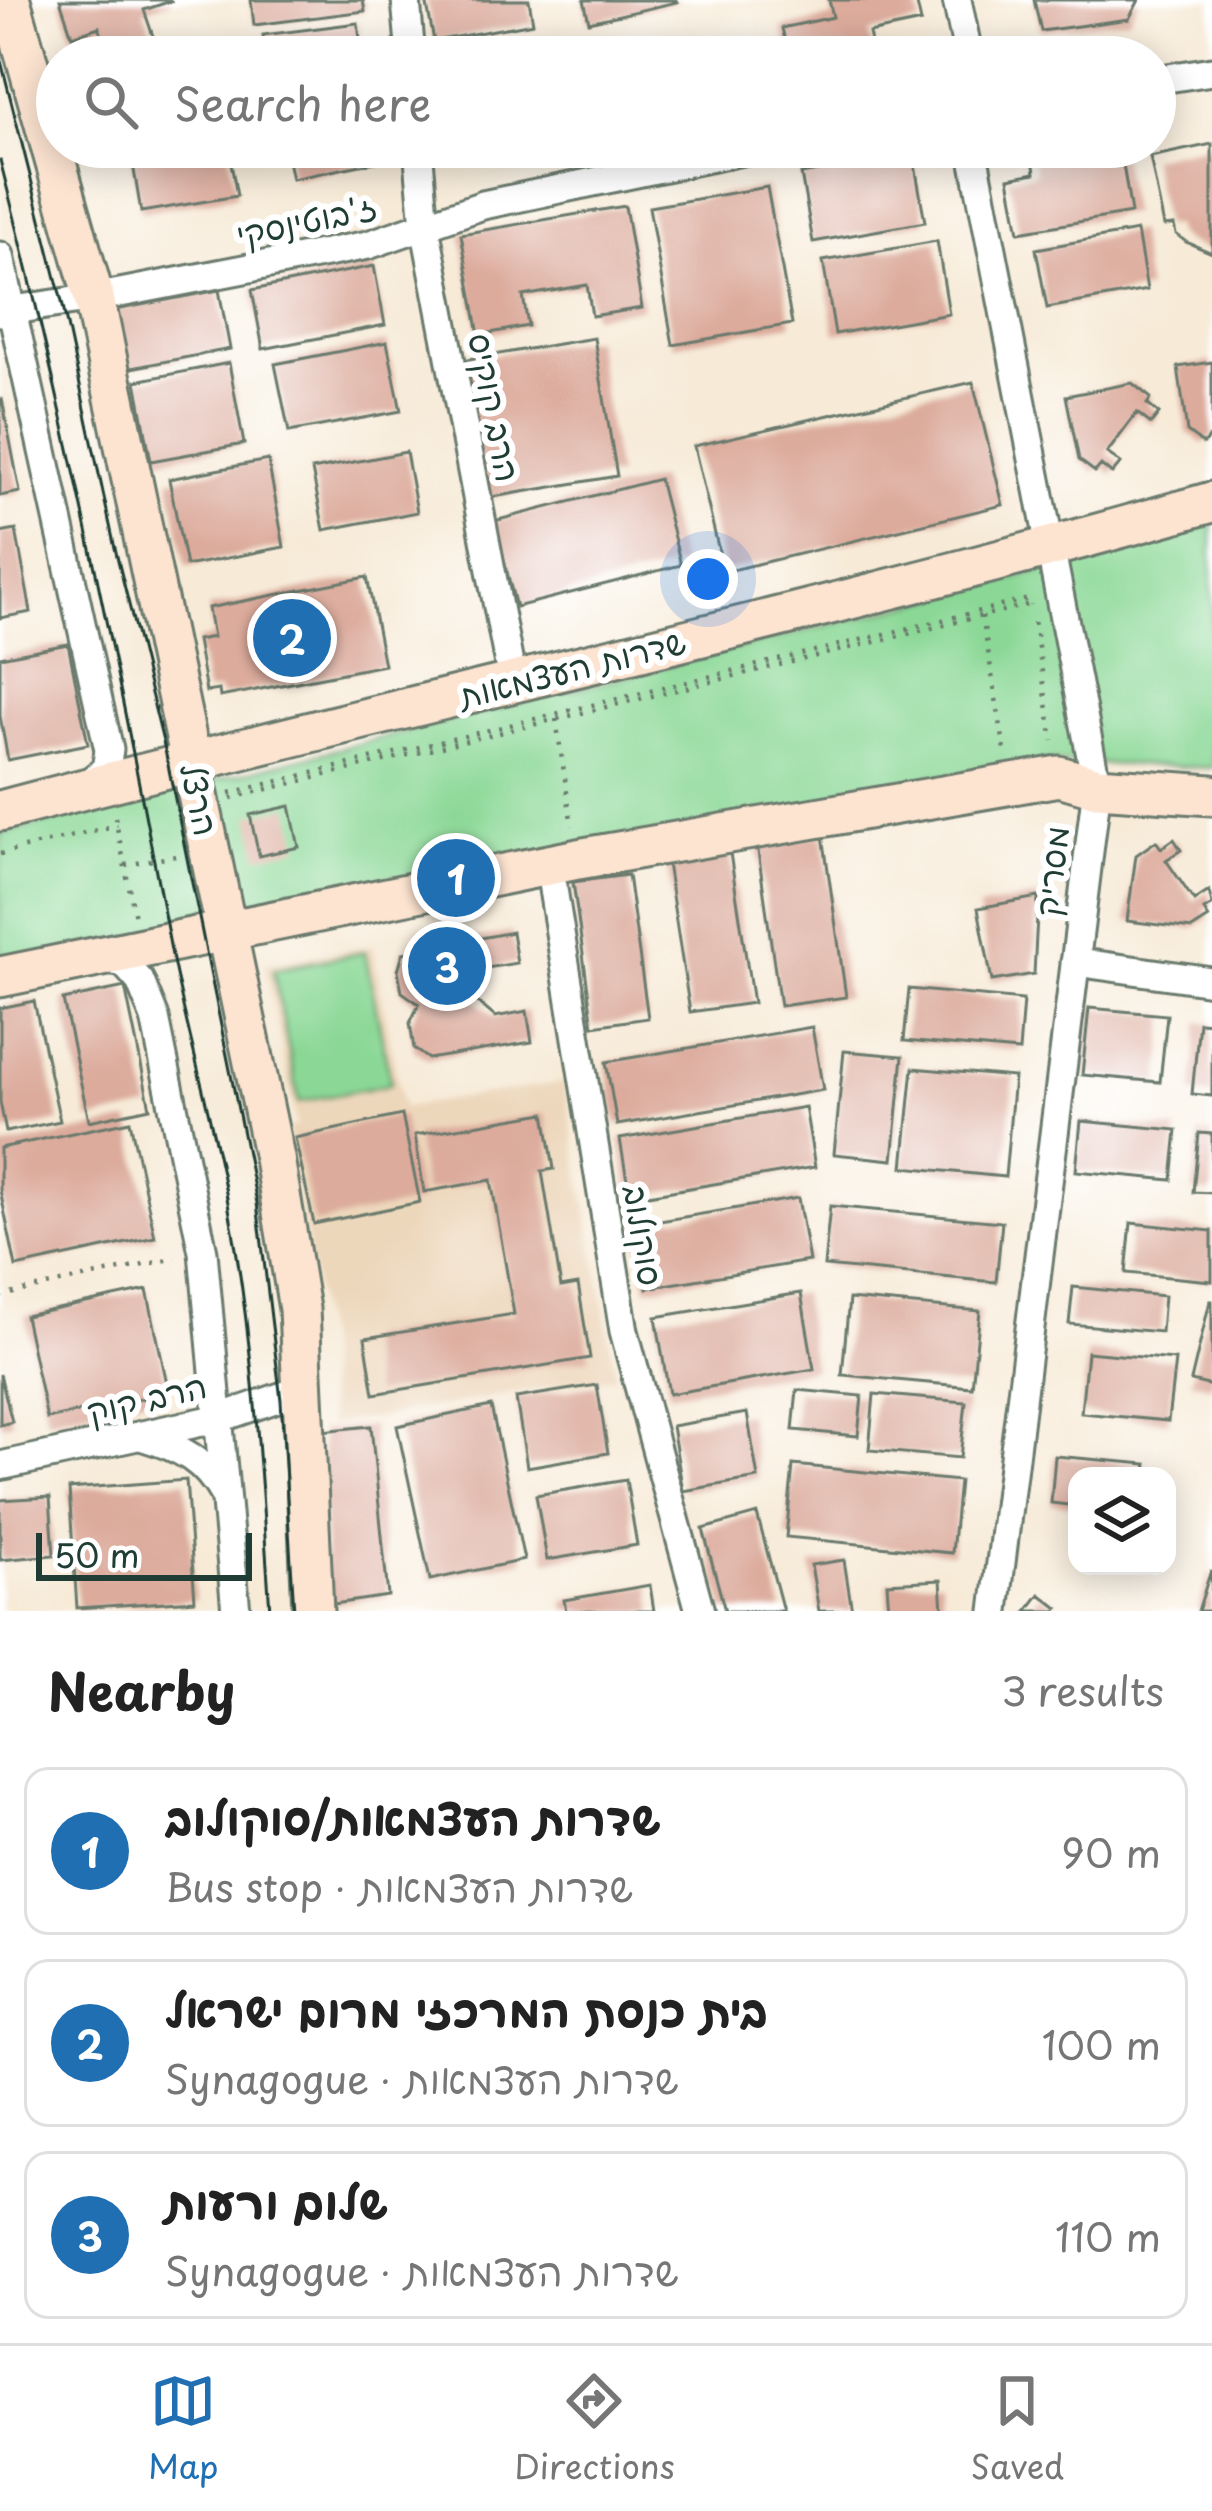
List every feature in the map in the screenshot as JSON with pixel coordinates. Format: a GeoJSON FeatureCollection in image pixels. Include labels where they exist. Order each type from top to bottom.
{"type":"FeatureCollection","features":[{"type":"Feature","properties":{"kind":"main road","name":"הרצל"},"geometry":{"type":"LineString","coordinates":[[10,0],[36,92]]}},
{"type":"Feature","properties":{"kind":"main road","name":"הרצל"},"geometry":{"type":"LineString","coordinates":[[57,168],[94,298],[229,932],[292,1266],[306,1388],[313,1611]]}},
{"type":"Feature","properties":{"kind":"main road","name":"שדרות העצמאות"},"geometry":{"type":"LineString","coordinates":[[0,811],[512,680],[758,623],[1212,502]]}},
{"type":"Feature","properties":{"kind":"main road"},"geometry":{"type":"LineString","coordinates":[[0,976],[549,864],[1059,776],[1097,787],[1212,795]]}},
{"type":"Feature","properties":{"kind":"street"},"geometry":{"type":"LineString","coordinates":[[406,0],[409,36]]}},
{"type":"Feature","properties":{"kind":"street"},"geometry":{"type":"LineString","coordinates":[[957,0],[965,36]]}},
{"type":"Feature","properties":{"kind":"street"},"geometry":{"type":"LineString","coordinates":[[1176,77],[1212,71]]}},
{"type":"Feature","properties":{"kind":"street","name":"הרב קוקיס"},"geometry":{"type":"LineString","coordinates":[[420,168],[425,226],[512,680]]}},
{"type":"Feature","properties":{"kind":"street","name":"ז'בוטינסקי"},"geometry":{"type":"LineString","coordinates":[[7,311],[368,245],[483,205],[660,168]]}},
{"type":"Feature","properties":{"kind":"street","name":"מסריק"},"geometry":{"type":"LineString","coordinates":[[976,168],[1097,787],[995,1611]]}},
{"type":"Feature","properties":{"kind":"street"},"geometry":{"type":"LineString","coordinates":[[0,256],[7,311],[109,749],[106,769],[94,786]]}},
{"type":"Feature","properties":{"kind":"street","name":"סוקולוב"},"geometry":{"type":"LineString","coordinates":[[549,864],[624,1331],[700,1611]]}},
{"type":"Feature","properties":{"kind":"street"},"geometry":{"type":"LineString","coordinates":[[94,957],[124,963],[140,981],[154,1018],[203,1252],[236,1611]]}},
{"type":"Feature","properties":{"kind":"street"},"geometry":{"type":"LineString","coordinates":[[1075,962],[1212,981]]}},
{"type":"Feature","properties":{"kind":"street","name":"הרב קוק"},"geometry":{"type":"LineString","coordinates":[[0,1466],[220,1418],[306,1388]]}},
{"type":"Feature","properties":{"kind":"street"},"geometry":{"type":"LineString","coordinates":[[144,1437],[194,1457],[225,1496]]}},
{"type":"Feature","properties":{"kind":"path"},"geometry":{"type":"LineString","coordinates":[[225,796],[1030,601]]}},
{"type":"Feature","properties":{"kind":"path"},"geometry":{"type":"LineString","coordinates":[[555,717],[1030,601]]}},
{"type":"Feature","properties":{"kind":"path"},"geometry":{"type":"LineString","coordinates":[[1030,601],[1054,742]]}},
{"type":"Feature","properties":{"kind":"path"},"geometry":{"type":"LineString","coordinates":[[982,616],[1005,751]]}},
{"type":"Feature","properties":{"kind":"path"},"geometry":{"type":"LineString","coordinates":[[555,717],[573,830]]}},
{"type":"Feature","properties":{"kind":"path"},"geometry":{"type":"LineString","coordinates":[[94,786],[117,825],[141,949]]}},
{"type":"Feature","properties":{"kind":"path"},"geometry":{"type":"LineString","coordinates":[[0,854],[117,825]]}},
{"type":"Feature","properties":{"kind":"path"},"geometry":{"type":"LineString","coordinates":[[0,1296],[203,1252]]}},
{"type":"Feature","properties":{"kind":"shaded area"},"geometry":{"type":"Polygon","coordinates":[[[373,945],[403,1107],[564,1082],[616,1376],[329,1425],[324,1341],[287,1129],[297,1126],[265,965],[373,945]]]}},
{"type":"Feature","properties":{"kind":"green space"},"geometry":{"type":"Polygon","coordinates":[[[1212,524],[1212,768],[1047,762],[0,963],[0,834],[1016,578],[1212,524]]]}},
{"type":"Feature","properties":{"kind":"green space"},"geometry":{"type":"Polygon","coordinates":[[[365,952],[391,1084],[299,1102],[273,970],[365,952]]]}},
{"type":"Feature","properties":{"kind":"building"},"geometry":{"type":"Polygon","coordinates":[[[60,0],[171,1],[144,10],[153,36],[102,36],[99,27],[72,36],[60,0]]]}},
{"type":"Feature","properties":{"kind":"building"},"geometry":{"type":"Polygon","coordinates":[[[251,0],[363,0],[365,11],[254,25],[251,0]]]}},
{"type":"Feature","properties":{"kind":"building"},"geometry":{"type":"Polygon","coordinates":[[[426,0],[529,0],[533,23],[462,36],[433,36],[426,0]]]}},
{"type":"Feature","properties":{"kind":"building"},"geometry":{"type":"Polygon","coordinates":[[[584,0],[676,0],[677,2],[589,22],[584,0]]]}},
{"type":"Feature","properties":{"kind":"building"},"geometry":{"type":"Polygon","coordinates":[[[829,0],[916,0],[921,22],[870,36],[784,36],[782,28],[833,17],[829,0]]]}},
{"type":"Feature","properties":{"kind":"building"},"geometry":{"type":"Polygon","coordinates":[[[1034,0],[1139,0],[1129,19],[1041,31],[1034,0]]]}},
{"type":"Feature","properties":{"kind":"building"},"geometry":{"type":"Polygon","coordinates":[[[358,23],[360,36],[263,36],[358,23]]]}},
{"type":"Feature","properties":{"kind":"building"},"geometry":{"type":"Polygon","coordinates":[[[1212,144],[1212,253],[1186,242],[1174,225],[1164,226],[1152,168],[1176,168],[1176,152],[1212,144]]]}},
{"type":"Feature","properties":{"kind":"building"},"geometry":{"type":"Polygon","coordinates":[[[134,168],[232,168],[237,196],[141,212],[134,168]]]}},
{"type":"Feature","properties":{"kind":"building"},"geometry":{"type":"Polygon","coordinates":[[[290,168],[346,168],[292,179],[290,168]]]}},
{"type":"Feature","properties":{"kind":"building"},"geometry":{"type":"Polygon","coordinates":[[[835,168],[915,168],[925,222],[813,242],[801,174],[835,168]]]}},
{"type":"Feature","properties":{"kind":"building"},"geometry":{"type":"Polygon","coordinates":[[[1034,168],[1124,168],[1131,213],[1019,232],[1009,178],[1035,173],[1034,168]]]}},
{"type":"Feature","properties":{"kind":"building"},"geometry":{"type":"Polygon","coordinates":[[[767,187],[792,324],[673,345],[649,207],[767,187]]]}},
{"type":"Feature","properties":{"kind":"building"},"geometry":{"type":"Polygon","coordinates":[[[625,206],[642,308],[592,316],[587,285],[523,296],[528,326],[479,335],[461,234],[625,206]]]}},
{"type":"Feature","properties":{"kind":"building"},"geometry":{"type":"Polygon","coordinates":[[[1137,231],[1147,290],[1047,308],[1036,249],[1137,231]]]}},
{"type":"Feature","properties":{"kind":"building"},"geometry":{"type":"Polygon","coordinates":[[[937,241],[949,314],[835,334],[823,261],[937,241]]]}},
{"type":"Feature","properties":{"kind":"building"},"geometry":{"type":"Polygon","coordinates":[[[374,266],[385,325],[263,349],[252,290],[374,266]]]}},
{"type":"Feature","properties":{"kind":"building"},"geometry":{"type":"Polygon","coordinates":[[[219,290],[230,349],[126,369],[115,310],[219,290]]]}},
{"type":"Feature","properties":{"kind":"building"},"geometry":{"type":"Polygon","coordinates":[[[594,338],[617,476],[487,498],[463,360],[594,338]]]}},
{"type":"Feature","properties":{"kind":"building"},"geometry":{"type":"Polygon","coordinates":[[[387,342],[401,411],[289,432],[275,364],[387,342]]]}},
{"type":"Feature","properties":{"kind":"building"},"geometry":{"type":"Polygon","coordinates":[[[1212,362],[1212,440],[1209,437],[1203,444],[1187,432],[1178,367],[1212,362]]]}},
{"type":"Feature","properties":{"kind":"building"},"geometry":{"type":"Polygon","coordinates":[[[229,363],[244,444],[151,461],[136,381],[229,363]]]}},
{"type":"Feature","properties":{"kind":"building"},"geometry":{"type":"Polygon","coordinates":[[[973,382],[1003,505],[724,572],[694,446],[973,382]]]}},
{"type":"Feature","properties":{"kind":"building"},"geometry":{"type":"Polygon","coordinates":[[[1132,383],[1151,398],[1147,404],[1159,414],[1151,424],[1137,413],[1107,453],[1121,463],[1112,474],[1101,465],[1095,472],[1079,460],[1066,396],[1132,383]]]}},
{"type":"Feature","properties":{"kind":"building"},"geometry":{"type":"Polygon","coordinates":[[[0,400],[20,492],[0,496],[0,400]]]}},
{"type":"Feature","properties":{"kind":"building"},"geometry":{"type":"Polygon","coordinates":[[[406,452],[417,512],[324,530],[312,470],[406,452]]]}},
{"type":"Feature","properties":{"kind":"building"},"geometry":{"type":"Polygon","coordinates":[[[268,460],[284,547],[186,566],[169,479],[268,460]]]}},
{"type":"Feature","properties":{"kind":"building"},"geometry":{"type":"Polygon","coordinates":[[[659,479],[681,565],[516,607],[494,521],[659,479]]]}},
{"type":"Feature","properties":{"kind":"building"},"geometry":{"type":"Polygon","coordinates":[[[16,530],[31,612],[0,618],[0,533],[16,530]]]}},
{"type":"Feature","properties":{"kind":"building"},"geometry":{"type":"Polygon","coordinates":[[[367,577],[384,665],[220,697],[219,690],[206,692],[197,640],[213,637],[208,608],[367,577]]]}},
{"type":"Feature","properties":{"kind":"building"},"geometry":{"type":"Polygon","coordinates":[[[68,644],[88,744],[8,760],[0,716],[0,657],[68,644]]]}},
{"type":"Feature","properties":{"kind":"building"},"geometry":{"type":"Polygon","coordinates":[[[290,806],[299,847],[259,856],[250,815],[290,806]]]}},
{"type":"Feature","properties":{"kind":"building"},"geometry":{"type":"Polygon","coordinates":[[[823,835],[846,997],[780,1006],[757,844],[823,835]]]}},
{"type":"Feature","properties":{"kind":"building"},"geometry":{"type":"Polygon","coordinates":[[[1174,839],[1181,850],[1166,860],[1194,901],[1209,891],[1212,905],[1204,910],[1209,918],[1192,929],[1127,921],[1136,855],[1156,841],[1161,848],[1174,839]]]}},
{"type":"Feature","properties":{"kind":"building"},"geometry":{"type":"Polygon","coordinates":[[[730,853],[753,1003],[690,1012],[667,863],[730,853]]]}},
{"type":"Feature","properties":{"kind":"building"},"geometry":{"type":"Polygon","coordinates":[[[628,875],[648,1018],[593,1026],[573,882],[628,875]]]}},
{"type":"Feature","properties":{"kind":"building"},"geometry":{"type":"Polygon","coordinates":[[[1038,897],[1034,974],[992,981],[978,908],[1038,897]]]}},
{"type":"Feature","properties":{"kind":"building"},"geometry":{"type":"Polygon","coordinates":[[[512,932],[517,963],[474,970],[469,995],[495,1017],[527,1011],[532,1042],[428,1059],[414,1049],[410,1023],[419,1004],[402,992],[398,970],[403,953],[512,932]]]}},
{"type":"Feature","properties":{"kind":"building"},"geometry":{"type":"Polygon","coordinates":[[[125,987],[150,1108],[89,1121],[63,1000],[125,987]]]}},
{"type":"Feature","properties":{"kind":"building"},"geometry":{"type":"Polygon","coordinates":[[[909,989],[1023,1000],[1019,1051],[904,1041],[909,989]]]}},
{"type":"Feature","properties":{"kind":"building"},"geometry":{"type":"Polygon","coordinates":[[[34,1001],[60,1121],[6,1132],[0,1102],[0,1008],[34,1001]]]}},
{"type":"Feature","properties":{"kind":"building"},"geometry":{"type":"Polygon","coordinates":[[[1089,1008],[1167,1015],[1160,1082],[1082,1075],[1089,1008]]]}},
{"type":"Feature","properties":{"kind":"building"},"geometry":{"type":"Polygon","coordinates":[[[1199,1022],[1212,1023],[1212,1096],[1192,1094],[1199,1022]]]}},
{"type":"Feature","properties":{"kind":"building"},"geometry":{"type":"Polygon","coordinates":[[[812,1027],[823,1090],[617,1125],[606,1062],[812,1027]]]}},
{"type":"Feature","properties":{"kind":"building"},"geometry":{"type":"Polygon","coordinates":[[[844,1051],[903,1056],[893,1160],[834,1154],[844,1051]]]}},
{"type":"Feature","properties":{"kind":"building"},"geometry":{"type":"Polygon","coordinates":[[[913,1068],[1014,1077],[1005,1177],[903,1167],[913,1068]]]}},
{"type":"Feature","properties":{"kind":"building"},"geometry":{"type":"Polygon","coordinates":[[[805,1107],[815,1167],[630,1198],[620,1139],[805,1107]]]}},
{"type":"Feature","properties":{"kind":"building"},"geometry":{"type":"Polygon","coordinates":[[[545,1113],[554,1169],[542,1171],[561,1287],[578,1284],[590,1358],[374,1394],[365,1338],[514,1314],[491,1180],[424,1192],[415,1135],[545,1113]]]}},
{"type":"Feature","properties":{"kind":"building"},"geometry":{"type":"Polygon","coordinates":[[[402,1115],[420,1202],[314,1224],[295,1138],[402,1115]]]}},
{"type":"Feature","properties":{"kind":"building"},"geometry":{"type":"Polygon","coordinates":[[[130,1121],[155,1237],[16,1267],[0,1190],[0,1148],[130,1121]]]}},
{"type":"Feature","properties":{"kind":"building"},"geometry":{"type":"Polygon","coordinates":[[[1081,1121],[1177,1130],[1172,1180],[1076,1171],[1081,1121]]]}},
{"type":"Feature","properties":{"kind":"building"},"geometry":{"type":"Polygon","coordinates":[[[1199,1133],[1212,1134],[1212,1193],[1193,1192],[1199,1133]]]}},
{"type":"Feature","properties":{"kind":"building"},"geometry":{"type":"Polygon","coordinates":[[[798,1198],[809,1261],[647,1288],[636,1225],[798,1198]]]}},
{"type":"Feature","properties":{"kind":"building"},"geometry":{"type":"Polygon","coordinates":[[[830,1206],[1002,1222],[996,1282],[824,1266],[830,1206]]]}},
{"type":"Feature","properties":{"kind":"building"},"geometry":{"type":"Polygon","coordinates":[[[1131,1223],[1212,1231],[1212,1281],[1126,1273],[1131,1223]]]}},
{"type":"Feature","properties":{"kind":"building"},"geometry":{"type":"Polygon","coordinates":[[[1073,1287],[1164,1296],[1161,1332],[1069,1324],[1073,1287]]]}},
{"type":"Feature","properties":{"kind":"building"},"geometry":{"type":"Polygon","coordinates":[[[147,1290],[169,1393],[47,1419],[25,1316],[147,1290]]]}},
{"type":"Feature","properties":{"kind":"building"},"geometry":{"type":"Polygon","coordinates":[[[801,1293],[814,1369],[669,1394],[656,1317],[801,1293]]]}},
{"type":"Feature","properties":{"kind":"building"},"geometry":{"type":"Polygon","coordinates":[[[849,1299],[980,1311],[972,1387],[842,1375],[849,1299]]]}},
{"type":"Feature","properties":{"kind":"building"},"geometry":{"type":"Polygon","coordinates":[[[1212,1301],[1212,1386],[1191,1381],[1212,1301]]]}},
{"type":"Feature","properties":{"kind":"building"},"geometry":{"type":"Polygon","coordinates":[[[1087,1352],[1175,1360],[1168,1421],[1081,1413],[1087,1352]]]}},
{"type":"Feature","properties":{"kind":"building"},"geometry":{"type":"Polygon","coordinates":[[[0,1374],[12,1422],[0,1425],[0,1374]]]}},
{"type":"Feature","properties":{"kind":"building"},"geometry":{"type":"Polygon","coordinates":[[[597,1385],[608,1453],[527,1467],[516,1398],[597,1385]]]}},
{"type":"Feature","properties":{"kind":"building"},"geometry":{"type":"Polygon","coordinates":[[[797,1390],[862,1396],[858,1436],[793,1430],[797,1390]]]}},
{"type":"Feature","properties":{"kind":"building"},"geometry":{"type":"Polygon","coordinates":[[[874,1394],[966,1402],[960,1458],[869,1450],[874,1394]]]}},
{"type":"Feature","properties":{"kind":"building"},"geometry":{"type":"Polygon","coordinates":[[[491,1406],[524,1560],[430,1580],[397,1426],[491,1406]]]}},
{"type":"Feature","properties":{"kind":"building"},"geometry":{"type":"Polygon","coordinates":[[[747,1413],[758,1478],[683,1491],[672,1426],[747,1413]]]}},
{"type":"Feature","properties":{"kind":"building"},"geometry":{"type":"Polygon","coordinates":[[[371,1426],[388,1596],[327,1605],[321,1431],[371,1426]]]}},
{"type":"Feature","properties":{"kind":"building"},"geometry":{"type":"Polygon","coordinates":[[[1055,1456],[1147,1464],[1068,1467],[1068,1505],[1051,1503],[1055,1456]]]}},
{"type":"Feature","properties":{"kind":"building"},"geometry":{"type":"Polygon","coordinates":[[[793,1465],[959,1481],[952,1553],[786,1537],[793,1465]]]}},
{"type":"Feature","properties":{"kind":"building"},"geometry":{"type":"Polygon","coordinates":[[[186,1480],[195,1600],[77,1608],[69,1489],[186,1480]]]}},
{"type":"Feature","properties":{"kind":"building"},"geometry":{"type":"Polygon","coordinates":[[[626,1480],[637,1545],[547,1560],[536,1495],[626,1480]]]}},
{"type":"Feature","properties":{"kind":"building"},"geometry":{"type":"Polygon","coordinates":[[[50,1497],[54,1555],[0,1560],[0,1500],[50,1497]]]}},
{"type":"Feature","properties":{"kind":"building"},"geometry":{"type":"Polygon","coordinates":[[[757,1514],[783,1611],[725,1611],[703,1529],[757,1514]]]}},
{"type":"Feature","properties":{"kind":"building"},"geometry":{"type":"Polygon","coordinates":[[[844,1560],[852,1611],[819,1611],[811,1565],[844,1560]]]}},
{"type":"Feature","properties":{"kind":"building"},"geometry":{"type":"Polygon","coordinates":[[[1211,1570],[1212,1611],[1198,1611],[1211,1570]]]}},
{"type":"Feature","properties":{"kind":"building"},"geometry":{"type":"Polygon","coordinates":[[[941,1580],[943,1611],[889,1611],[887,1583],[941,1580]]]}},
{"type":"Feature","properties":{"kind":"building"},"geometry":{"type":"Polygon","coordinates":[[[650,1585],[654,1611],[566,1611],[564,1600],[650,1585]]]}},
{"type":"Feature","properties":{"kind":"building"},"geometry":{"type":"Polygon","coordinates":[[[1040,1594],[1058,1608],[1027,1611],[1040,1594]]]}},
{"type":"Feature","properties":{"kind":"tram line"},"geometry":{"type":"LineString","coordinates":[[0,57],[165,750],[257,1203],[281,1400],[294,1611]]}},
{"type":"Feature","properties":{"kind":"tram line"},"geometry":{"type":"LineString","coordinates":[[0,160],[91,548],[176,974],[230,1214],[251,1362],[270,1611]]}},
{"type":"Feature","properties":{"kind":"place","name":"בית כנסת המרכזי מרום ישראל"},"geometry":{"type":"Point","coordinates":[292,638]}},
{"type":"Feature","properties":{"kind":"place","name":"שדרות העצמאות/סוקולוב"},"geometry":{"type":"Point","coordinates":[456,878]}},
{"type":"Feature","properties":{"kind":"place","name":"שלום ורעות"},"geometry":{"type":"Point","coordinates":[447,966]}}]}
